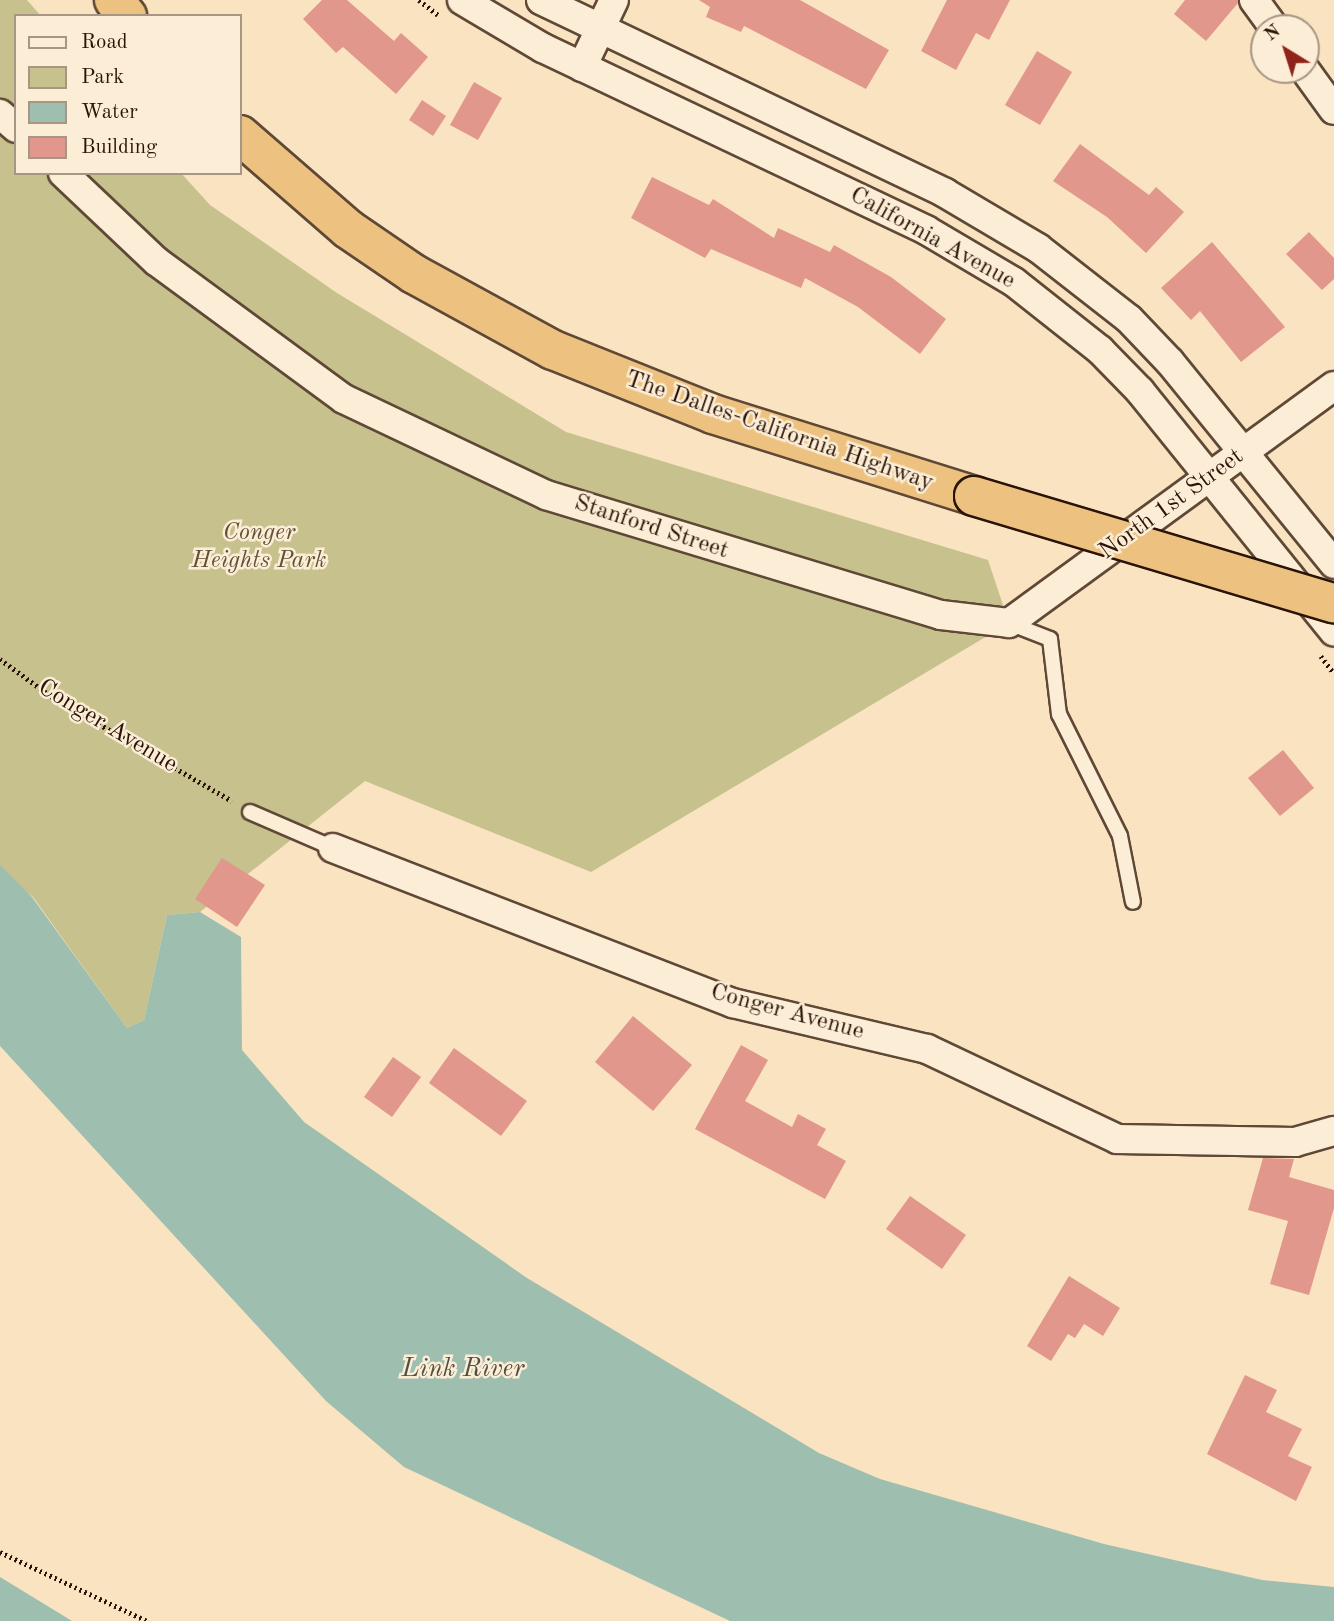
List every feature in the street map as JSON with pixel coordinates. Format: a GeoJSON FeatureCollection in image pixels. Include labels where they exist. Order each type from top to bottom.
{"type":"FeatureCollection","features":[{"type":"Feature","properties":{"kind":"highway"},"geometry":{"type":"LineString","coordinates":[[114,0],[125,14]]}},
{"type":"Feature","properties":{"kind":"highway","name":"The Dalles-California Highway"},"geometry":{"type":"LineString","coordinates":[[242,137],[370,244],[482,314],[553,350],[713,414],[974,496],[1334,603]]}},
{"type":"Feature","properties":{"kind":"street","name":"California Avenue"},"geometry":{"type":"LineString","coordinates":[[463,0],[582,67],[926,230],[1014,282],[1100,350],[1213,477],[1324,640]]}},
{"type":"Feature","properties":{"kind":"street","name":"California Avenue"},"geometry":{"type":"LineString","coordinates":[[541,0],[945,193],[1038,248],[1129,319],[1246,452],[1334,564]]}},
{"type":"Feature","properties":{"kind":"street"},"geometry":{"type":"LineString","coordinates":[[582,67],[614,0]]}},
{"type":"Feature","properties":{"kind":"street"},"geometry":{"type":"LineString","coordinates":[[1315,84],[1334,110]]}},
{"type":"Feature","properties":{"kind":"street"},"geometry":{"type":"LineString","coordinates":[[0,114],[14,126]]}},
{"type":"Feature","properties":{"kind":"street","name":"Stanford Street"},"geometry":{"type":"LineString","coordinates":[[65,175],[156,261],[344,399],[455,455],[546,495],[868,596],[941,615],[1009,623]]}},
{"type":"Feature","properties":{"kind":"street","name":"North 1st Street"},"geometry":{"type":"LineString","coordinates":[[1009,623],[1213,477],[1334,386]]}},
{"type":"Feature","properties":{"kind":"street","name":"Conger Avenue"},"geometry":{"type":"LineString","coordinates":[[332,848],[733,1003],[927,1049],[1117,1139],[1295,1142],[1334,1131]]}},
{"type":"Feature","properties":{"kind":"lane","name":"Stanford Street"},"geometry":{"type":"LineString","coordinates":[[1009,623],[1050,639],[1059,714],[1120,836],[1133,902]]}},
{"type":"Feature","properties":{"kind":"lane","name":"Conger Avenue"},"geometry":{"type":"LineString","coordinates":[[250,812],[332,848]]}},
{"type":"Feature","properties":{"kind":"path"},"geometry":{"type":"LineString","coordinates":[[419,0],[450,25]]}},
{"type":"Feature","properties":{"kind":"path"},"geometry":{"type":"LineString","coordinates":[[1324,640],[1334,673]]}},
{"type":"Feature","properties":{"kind":"path","name":"Conger Avenue"},"geometry":{"type":"LineString","coordinates":[[0,659],[51,696],[217,792]]}},
{"type":"Feature","properties":{"kind":"path"},"geometry":{"type":"LineString","coordinates":[[0,1552],[147,1621]]}},
{"type":"Feature","properties":{"kind":"green space","name":"Conger Heights Park"},"geometry":{"type":"Polygon","coordinates":[[[0,0],[27,0],[39,14],[14,14],[14,175],[183,175],[210,205],[337,293],[566,432],[988,560],[1009,623],[591,872],[365,781],[200,912],[167,915],[144,1020],[127,1028],[33,897],[0,872],[0,0]]]}},
{"type":"Feature","properties":{"kind":"water","name":"Link River"},"geometry":{"type":"Polygon","coordinates":[[[0,865],[32,897],[127,1028],[144,1020],[167,915],[200,912],[241,937],[242,1050],[304,1122],[527,1278],[819,1453],[880,1479],[1104,1544],[1262,1580],[1334,1587],[1334,1621],[730,1621],[404,1467],[326,1401],[0,1046],[0,865]]]}},
{"type":"Feature","properties":{"kind":"water"},"geometry":{"type":"Polygon","coordinates":[[[0,1577],[72,1621],[0,1621],[0,1577]]]}},
{"type":"Feature","properties":{"kind":"building"},"geometry":{"type":"Polygon","coordinates":[[[322,0],[347,0],[394,41],[401,33],[428,57],[396,94],[343,47],[336,53],[303,19],[322,0]]]}},
{"type":"Feature","properties":{"kind":"building"},"geometry":{"type":"Polygon","coordinates":[[[699,0],[800,0],[889,50],[866,89],[744,26],[741,32],[706,17],[710,7],[699,0]]]}},
{"type":"Feature","properties":{"kind":"building"},"geometry":{"type":"Polygon","coordinates":[[[947,0],[1010,0],[989,40],[976,33],[956,70],[921,51],[947,0]]]}},
{"type":"Feature","properties":{"kind":"building"},"geometry":{"type":"Polygon","coordinates":[[[1185,0],[1238,0],[1238,3],[1206,41],[1174,14],[1185,0]]]}},
{"type":"Feature","properties":{"kind":"building"},"geometry":{"type":"Polygon","coordinates":[[[1037,51],[1072,72],[1040,125],[1005,105],[1037,51]]]}},
{"type":"Feature","properties":{"kind":"building"},"geometry":{"type":"Polygon","coordinates":[[[474,82],[502,98],[478,140],[450,125],[474,82]]]}},
{"type":"Feature","properties":{"kind":"building"},"geometry":{"type":"Polygon","coordinates":[[[422,100],[446,116],[433,136],[409,120],[422,100]]]}},
{"type":"Feature","properties":{"kind":"building"},"geometry":{"type":"Polygon","coordinates":[[[1080,144],[1149,195],[1156,187],[1184,212],[1146,253],[1107,217],[1053,181],[1080,144]]]}},
{"type":"Feature","properties":{"kind":"building"},"geometry":{"type":"Polygon","coordinates":[[[652,177],[709,205],[713,199],[774,238],[778,228],[830,252],[834,245],[891,277],[946,319],[920,354],[858,307],[805,278],[801,288],[711,249],[705,258],[631,218],[652,177]]]}},
{"type":"Feature","properties":{"kind":"building"},"geometry":{"type":"Polygon","coordinates":[[[1309,232],[1334,258],[1334,279],[1322,290],[1286,254],[1309,232]]]}},
{"type":"Feature","properties":{"kind":"building"},"geometry":{"type":"Polygon","coordinates":[[[1212,242],[1285,327],[1241,362],[1200,311],[1191,320],[1161,288],[1212,242]]]}},
{"type":"Feature","properties":{"kind":"building"},"geometry":{"type":"Polygon","coordinates":[[[1283,750],[1314,788],[1280,816],[1248,778],[1283,750]]]}},
{"type":"Feature","properties":{"kind":"building"},"geometry":{"type":"Polygon","coordinates":[[[222,858],[265,885],[237,927],[195,899],[222,858]]]}},
{"type":"Feature","properties":{"kind":"building"},"geometry":{"type":"Polygon","coordinates":[[[633,1016],[692,1065],[653,1111],[595,1062],[633,1016]]]}},
{"type":"Feature","properties":{"kind":"building"},"geometry":{"type":"Polygon","coordinates":[[[741,1045],[768,1060],[745,1101],[792,1127],[798,1114],[826,1129],[817,1145],[846,1161],[825,1199],[695,1129],[741,1045]]]}},
{"type":"Feature","properties":{"kind":"building"},"geometry":{"type":"Polygon","coordinates":[[[454,1048],[527,1101],[501,1136],[429,1083],[454,1048]]]}},
{"type":"Feature","properties":{"kind":"building"},"geometry":{"type":"Polygon","coordinates":[[[393,1057],[421,1077],[392,1117],[364,1097],[393,1057]]]}},
{"type":"Feature","properties":{"kind":"building"},"geometry":{"type":"Polygon","coordinates":[[[1263,1158],[1294,1159],[1289,1177],[1334,1190],[1334,1208],[1309,1295],[1270,1284],[1288,1221],[1248,1210],[1263,1158]]]}},
{"type":"Feature","properties":{"kind":"building"},"geometry":{"type":"Polygon","coordinates":[[[910,1196],[966,1235],[942,1269],[886,1229],[910,1196]]]}},
{"type":"Feature","properties":{"kind":"building"},"geometry":{"type":"Polygon","coordinates":[[[1069,1276],[1120,1308],[1103,1336],[1084,1324],[1075,1338],[1068,1334],[1051,1361],[1027,1346],[1069,1276]]]}},
{"type":"Feature","properties":{"kind":"building"},"geometry":{"type":"Polygon","coordinates":[[[1245,1375],[1277,1390],[1266,1412],[1302,1429],[1288,1456],[1312,1467],[1296,1501],[1207,1454],[1245,1375]]]}}]}
